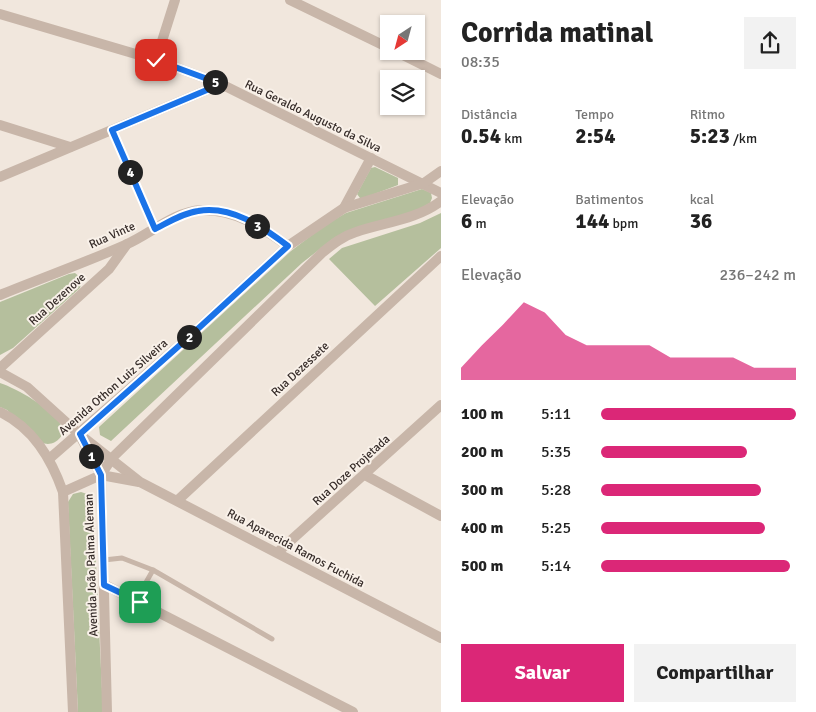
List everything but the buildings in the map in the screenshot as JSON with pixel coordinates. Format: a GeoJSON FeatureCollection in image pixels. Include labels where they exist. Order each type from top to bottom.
{"type":"FeatureCollection","features":[{"type":"Feature","properties":{"kind":"street"},"geometry":{"type":"LineString","coordinates":[[156,60],[175,0]]}},
{"type":"Feature","properties":{"kind":"street"},"geometry":{"type":"LineString","coordinates":[[290,0],[380,44]]}},
{"type":"Feature","properties":{"kind":"street","name":"Rua Geraldo Augusto da Silva"},"geometry":{"type":"LineString","coordinates":[[0,14],[156,60],[221,84],[424,182],[441,193]]}},
{"type":"Feature","properties":{"kind":"street"},"geometry":{"type":"LineString","coordinates":[[413,60],[441,74]]}},
{"type":"Feature","properties":{"kind":"street"},"geometry":{"type":"LineString","coordinates":[[0,177],[221,84]]}},
{"type":"Feature","properties":{"kind":"street"},"geometry":{"type":"LineString","coordinates":[[0,125],[70,148]]}},
{"type":"Feature","properties":{"kind":"street"},"geometry":{"type":"LineString","coordinates":[[344,208],[371,158]]}},
{"type":"Feature","properties":{"kind":"street","name":"Avenida Othon Luiz Silveira"},"geometry":{"type":"LineString","coordinates":[[49,459],[80,434],[189,337],[288,246],[344,208],[424,182],[441,171]]}},
{"type":"Feature","properties":{"kind":"street"},"geometry":{"type":"LineString","coordinates":[[62,492],[101,475],[112,458],[322,252],[337,240],[356,232],[410,217],[432,208],[441,201]]}},
{"type":"Feature","properties":{"kind":"street","name":"Rua Vinte"},"geometry":{"type":"LineString","coordinates":[[0,295],[127,244],[179,216],[199,210],[218,211],[239,216],[269,232],[288,246]]}},
{"type":"Feature","properties":{"kind":"street","name":"Rua Dezenove"},"geometry":{"type":"LineString","coordinates":[[0,368],[109,269],[127,244]]}},
{"type":"Feature","properties":{"kind":"street","name":"Rua Dezessete"},"geometry":{"type":"LineString","coordinates":[[178,500],[441,256]]}},
{"type":"Feature","properties":{"kind":"street","name":"Avenida João Palma Aleman"},"geometry":{"type":"LineString","coordinates":[[0,372],[27,386],[80,434],[101,475],[107,712]]}},
{"type":"Feature","properties":{"kind":"street","name":"Rua Doze Projetada"},"geometry":{"type":"LineString","coordinates":[[278,552],[441,405]]}},
{"type":"Feature","properties":{"kind":"street","name":"Avenida João Palma Aleman"},"geometry":{"type":"LineString","coordinates":[[0,412],[12,418],[26,430],[49,459],[62,492],[73,712]]}},
{"type":"Feature","properties":{"kind":"street","name":"Rua Aparecida Ramos Fuchida"},"geometry":{"type":"LineString","coordinates":[[80,434],[140,482]]}},
{"type":"Feature","properties":{"kind":"street","name":"Rua Aparecida Ramos Fuchida"},"geometry":{"type":"LineString","coordinates":[[101,475],[140,482],[178,500],[441,638]]}},
{"type":"Feature","properties":{"kind":"street"},"geometry":{"type":"LineString","coordinates":[[365,475],[441,516]]}},
{"type":"Feature","properties":{"kind":"street"},"geometry":{"type":"LineString","coordinates":[[104,585],[353,712]]}},
{"type":"Feature","properties":{"kind":"lane"},"geometry":{"type":"LineString","coordinates":[[104,560],[122,558],[153,570],[272,639]]}},
{"type":"Feature","properties":{"kind":"lane"},"geometry":{"type":"LineString","coordinates":[[136,600],[153,570]]}},
{"type":"Feature","properties":{"kind":"path"},"geometry":{"type":"LineString","coordinates":[[112,130],[155,229]]}},
{"type":"Feature","properties":{"kind":"green space"},"geometry":{"type":"Polygon","coordinates":[[[375,167],[398,178],[398,185],[360,198],[357,194],[371,168],[375,167]]]}},
{"type":"Feature","properties":{"kind":"green space"},"geometry":{"type":"Polygon","coordinates":[[[422,189],[431,193],[430,203],[416,211],[334,238],[302,263],[111,441],[100,435],[99,427],[291,251],[325,225],[346,213],[422,189]]]}},
{"type":"Feature","properties":{"kind":"green space"},"geometry":{"type":"Polygon","coordinates":[[[441,213],[441,248],[375,306],[329,259],[342,248],[420,223],[441,213]]]}},
{"type":"Feature","properties":{"kind":"green space"},"geometry":{"type":"Polygon","coordinates":[[[75,273],[82,279],[80,288],[13,348],[0,355],[0,302],[75,273]]]}},
{"type":"Feature","properties":{"kind":"green space"},"geometry":{"type":"Polygon","coordinates":[[[0,383],[25,394],[50,412],[63,429],[61,437],[54,443],[45,444],[32,435],[7,410],[0,407],[0,383]]]}},
{"type":"Feature","properties":{"kind":"green space"},"geometry":{"type":"Polygon","coordinates":[[[81,492],[90,495],[93,499],[103,712],[78,712],[68,502],[73,494],[81,492]]]}},
{"type":"Feature","properties":{"kind":"route"},"geometry":{"type":"LineString","coordinates":[[140,602],[104,585],[101,475],[80,434],[288,246],[269,232],[239,216],[218,211],[199,210],[179,216],[155,229],[112,130],[221,84],[156,60]]}}]}
